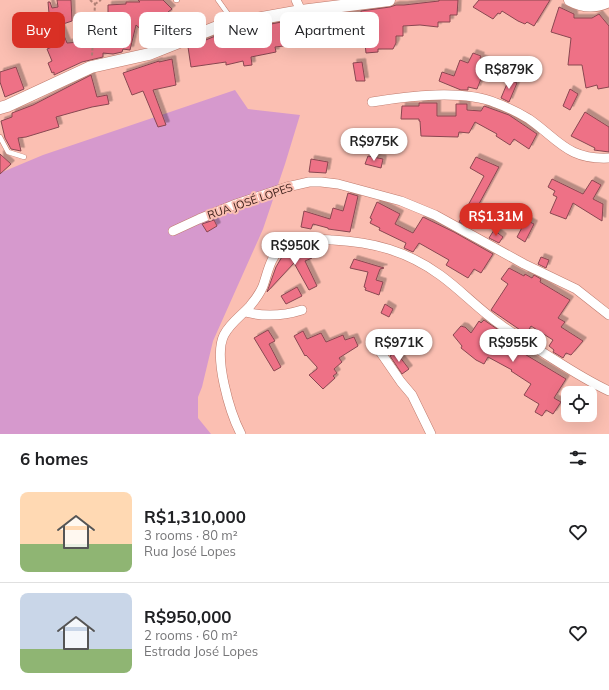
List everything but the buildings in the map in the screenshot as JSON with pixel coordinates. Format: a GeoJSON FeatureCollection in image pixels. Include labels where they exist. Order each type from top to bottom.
{"type":"FeatureCollection","features":[{"type":"Feature","properties":{"kind":"street"},"geometry":{"type":"LineString","coordinates":[[272,13],[299,6],[389,0]]}},
{"type":"Feature","properties":{"kind":"street"},"geometry":{"type":"LineString","coordinates":[[570,0],[576,4],[592,7],[609,1]]}},
{"type":"Feature","properties":{"kind":"street"},"geometry":{"type":"LineString","coordinates":[[0,108],[91,67],[149,54],[195,35],[214,29]]}},
{"type":"Feature","properties":{"kind":"street"},"geometry":{"type":"LineString","coordinates":[[372,102],[422,96],[470,96],[485,99],[497,103],[528,119],[574,153],[592,158],[609,158]]}},
{"type":"Feature","properties":{"kind":"street","name":"RUA JOSÉ LOPES"},"geometry":{"type":"LineString","coordinates":[[173,231],[222,209],[286,187],[309,182],[338,184],[401,200],[435,214],[524,264],[576,289],[609,315]]}},
{"type":"Feature","properties":{"kind":"street"},"geometry":{"type":"LineString","coordinates":[[241,434],[234,419],[220,358],[222,340],[229,326],[245,312],[256,298],[262,287],[272,259],[282,247],[292,242],[304,239],[371,243],[402,254],[427,266],[510,332],[572,372],[609,391]]}},
{"type":"Feature","properties":{"kind":"street"},"geometry":{"type":"LineString","coordinates":[[245,312],[254,315],[274,316],[302,310]]}},
{"type":"Feature","properties":{"kind":"street"},"geometry":{"type":"LineString","coordinates":[[372,340],[401,382],[412,395],[431,434]]}},
{"type":"Feature","properties":{"kind":"lane"},"geometry":{"type":"LineString","coordinates":[[218,0],[226,12]]}},
{"type":"Feature","properties":{"kind":"lane"},"geometry":{"type":"LineString","coordinates":[[0,137],[8,152],[24,157]]}},
{"type":"Feature","properties":{"kind":"path"},"geometry":{"type":"LineString","coordinates":[[90,0],[95,4]]}},
{"type":"Feature","properties":{"kind":"path"},"geometry":{"type":"LineString","coordinates":[[95,4],[101,0]]}},
{"type":"Feature","properties":{"kind":"path"},"geometry":{"type":"LineString","coordinates":[[91,67],[95,4]]}},
{"type":"Feature","properties":{"kind":"shaded area"},"geometry":{"type":"Polygon","coordinates":[[[235,90],[248,109],[300,115],[263,229],[213,341],[202,387],[198,397],[198,418],[211,434],[0,434],[0,173],[43,155],[235,90]]]}}]}
